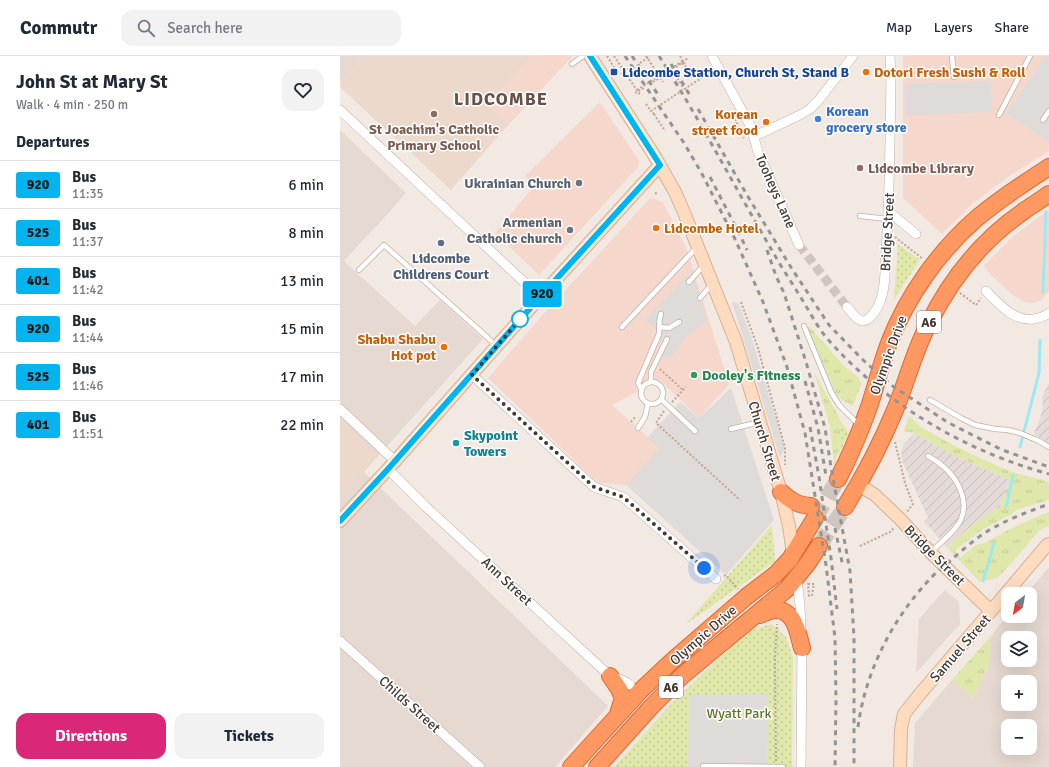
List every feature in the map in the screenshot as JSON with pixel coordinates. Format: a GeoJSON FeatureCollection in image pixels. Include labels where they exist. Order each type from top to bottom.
{"type":"FeatureCollection","features":[{"type":"Feature","properties":{"kind":"highway","name":"Olympic Drive"},"geometry":{"type":"LineString","coordinates":[[838,479],[862,427],[894,331],[908,303],[928,272],[957,237],[977,218],[1009,193],[1049,167]]}},
{"type":"Feature","properties":{"kind":"highway","name":"Olympic Drive"},"geometry":{"type":"LineString","coordinates":[[845,507],[859,484],[888,426],[922,338],[943,297],[963,269],[987,242],[1023,211],[1049,194]]}},
{"type":"Feature","properties":{"kind":"highway","name":"Olympic Drive"},"geometry":{"type":"LineString","coordinates":[[571,767],[640,691],[672,661],[746,597],[772,578],[784,566],[793,553],[813,512],[802,505],[792,502],[780,492]]}},
{"type":"Feature","properties":{"kind":"highway","name":"Olympic Drive"},"geometry":{"type":"LineString","coordinates":[[597,767],[651,707],[684,675],[783,592],[797,578],[819,546]]}},
{"type":"Feature","properties":{"kind":"highway","name":"Church Street"},"geometry":{"type":"LineString","coordinates":[[793,553],[797,578]]}},
{"type":"Feature","properties":{"kind":"highway"},"geometry":{"type":"LineString","coordinates":[[772,578],[783,575],[797,578]]}},
{"type":"Feature","properties":{"kind":"highway"},"geometry":{"type":"LineString","coordinates":[[754,617],[770,610],[783,611],[791,617],[795,624],[802,648]]}},
{"type":"Feature","properties":{"kind":"highway"},"geometry":{"type":"LineString","coordinates":[[610,676],[620,689],[623,698],[618,714]]}},
{"type":"Feature","properties":{"kind":"street","name":"Church Street"},"geometry":{"type":"LineString","coordinates":[[590,56],[660,165],[675,192],[736,342],[780,492],[789,526],[793,553]]}},
{"type":"Feature","properties":{"kind":"street","name":"Tooheys Lane"},"geometry":{"type":"LineString","coordinates":[[712,56],[752,127],[758,152],[799,245]]}},
{"type":"Feature","properties":{"kind":"street"},"geometry":{"type":"LineString","coordinates":[[755,136],[810,109],[853,56]]}},
{"type":"Feature","properties":{"kind":"street","name":"Bridge Street"},"geometry":{"type":"LineString","coordinates":[[847,307],[858,319],[866,321],[869,319],[880,302],[884,287],[888,215],[891,78],[890,58]]}},
{"type":"Feature","properties":{"kind":"street"},"geometry":{"type":"LineString","coordinates":[[340,110],[540,297]]}},
{"type":"Feature","properties":{"kind":"street"},"geometry":{"type":"LineString","coordinates":[[340,521],[660,165]]}},
{"type":"Feature","properties":{"kind":"street"},"geometry":{"type":"LineString","coordinates":[[888,215],[916,234]]}},
{"type":"Feature","properties":{"kind":"street"},"geometry":{"type":"LineString","coordinates":[[986,291],[1015,316],[1033,319],[1046,316],[1049,313]]}},
{"type":"Feature","properties":{"kind":"street"},"geometry":{"type":"LineString","coordinates":[[472,375],[594,487],[623,497],[716,579]]}},
{"type":"Feature","properties":{"kind":"street","name":"Ann Street"},"geometry":{"type":"LineString","coordinates":[[340,409],[391,465],[425,506],[610,676],[625,681],[630,685]]}},
{"type":"Feature","properties":{"kind":"street","name":"Bridge Street"},"geometry":{"type":"LineString","coordinates":[[859,484],[876,495],[991,611]]}},
{"type":"Feature","properties":{"kind":"street","name":"Samuel Street"},"geometry":{"type":"LineString","coordinates":[[900,767],[901,729],[904,714],[1048,545]]}},
{"type":"Feature","properties":{"kind":"street","name":"Church Street"},"geometry":{"type":"LineString","coordinates":[[797,578],[802,648],[801,767]]}},
{"type":"Feature","properties":{"kind":"street","name":"Childs Street"},"geometry":{"type":"LineString","coordinates":[[340,641],[480,767]]}},
{"type":"Feature","properties":{"kind":"lane"},"geometry":{"type":"LineString","coordinates":[[572,64],[583,56]]}},
{"type":"Feature","properties":{"kind":"lane"},"geometry":{"type":"LineString","coordinates":[[952,56],[954,77]]}},
{"type":"Feature","properties":{"kind":"lane"},"geometry":{"type":"LineString","coordinates":[[999,115],[1030,56]]}},
{"type":"Feature","properties":{"kind":"lane"},"geometry":{"type":"LineString","coordinates":[[1043,120],[1049,111]]}},
{"type":"Feature","properties":{"kind":"lane"},"geometry":{"type":"LineString","coordinates":[[860,216],[888,215]]}},
{"type":"Feature","properties":{"kind":"lane"},"geometry":{"type":"LineString","coordinates":[[359,270],[384,245],[487,337],[496,347]]}},
{"type":"Feature","properties":{"kind":"lane"},"geometry":{"type":"LineString","coordinates":[[622,327],[697,247]]}},
{"type":"Feature","properties":{"kind":"lane"},"geometry":{"type":"LineString","coordinates":[[689,282],[704,265]]}},
{"type":"Feature","properties":{"kind":"lane"},"geometry":{"type":"LineString","coordinates":[[700,298],[712,284]]}},
{"type":"Feature","properties":{"kind":"lane"},"geometry":{"type":"LineString","coordinates":[[642,392],[645,385],[651,382],[658,384],[663,393],[661,399],[655,403],[648,403],[643,398],[638,382],[659,334],[659,320],[661,314]]}},
{"type":"Feature","properties":{"kind":"lane"},"geometry":{"type":"LineString","coordinates":[[660,327],[669,328],[679,322]]}},
{"type":"Feature","properties":{"kind":"lane"},"geometry":{"type":"LineString","coordinates":[[804,326],[832,394],[840,406],[862,427]]}},
{"type":"Feature","properties":{"kind":"lane"},"geometry":{"type":"LineString","coordinates":[[651,382],[651,372],[667,340]]}},
{"type":"Feature","properties":{"kind":"lane"},"geometry":{"type":"LineString","coordinates":[[661,399],[695,431]]}},
{"type":"Feature","properties":{"kind":"lane"},"geometry":{"type":"LineString","coordinates":[[930,400],[975,425],[995,430],[1008,430],[1020,433],[1040,441],[1049,447]]}},
{"type":"Feature","properties":{"kind":"lane"},"geometry":{"type":"LineString","coordinates":[[638,428],[645,417],[648,403]]}},
{"type":"Feature","properties":{"kind":"lane"},"geometry":{"type":"LineString","coordinates":[[731,429],[760,422]]}},
{"type":"Feature","properties":{"kind":"lane"},"geometry":{"type":"LineString","coordinates":[[928,456],[948,470],[960,488],[964,499],[962,516],[959,522],[953,531],[931,552]]}},
{"type":"Feature","properties":{"kind":"lane"},"geometry":{"type":"LineString","coordinates":[[702,766],[783,767]]}},
{"type":"Feature","properties":{"kind":"path"},"geometry":{"type":"LineString","coordinates":[[606,56],[615,69],[613,70]]}},
{"type":"Feature","properties":{"kind":"path"},"geometry":{"type":"LineString","coordinates":[[614,56],[634,86],[636,92],[641,96]]}},
{"type":"Feature","properties":{"kind":"path"},"geometry":{"type":"LineString","coordinates":[[680,56],[686,66]]}},
{"type":"Feature","properties":{"kind":"path"},"geometry":{"type":"LineString","coordinates":[[640,63],[648,57],[663,82]]}},
{"type":"Feature","properties":{"kind":"path"},"geometry":{"type":"LineString","coordinates":[[676,67],[688,58]]}},
{"type":"Feature","properties":{"kind":"path"},"geometry":{"type":"LineString","coordinates":[[653,82],[671,68],[683,62]]}},
{"type":"Feature","properties":{"kind":"path"},"geometry":{"type":"LineString","coordinates":[[621,74],[630,68]]}},
{"type":"Feature","properties":{"kind":"path"},"geometry":{"type":"LineString","coordinates":[[671,68],[684,89]]}},
{"type":"Feature","properties":{"kind":"path"},"geometry":{"type":"LineString","coordinates":[[651,111],[712,71]]}},
{"type":"Feature","properties":{"kind":"path"},"geometry":{"type":"LineString","coordinates":[[636,92],[667,73]]}},
{"type":"Feature","properties":{"kind":"path"},"geometry":{"type":"LineString","coordinates":[[636,92],[644,88]]}},
{"type":"Feature","properties":{"kind":"path"},"geometry":{"type":"LineString","coordinates":[[646,104],[665,131]]}},
{"type":"Feature","properties":{"kind":"path"},"geometry":{"type":"LineString","coordinates":[[887,234],[895,236],[924,260]]}},
{"type":"Feature","properties":{"kind":"path"},"geometry":{"type":"LineString","coordinates":[[959,293],[976,305],[986,291]]}},
{"type":"Feature","properties":{"kind":"path"},"geometry":{"type":"LineString","coordinates":[[741,302],[758,348],[785,448],[785,468]]}},
{"type":"Feature","properties":{"kind":"path"},"geometry":{"type":"LineString","coordinates":[[660,368],[683,390]]}},
{"type":"Feature","properties":{"kind":"path"},"geometry":{"type":"LineString","coordinates":[[686,387],[663,412],[656,424],[740,500]]}},
{"type":"Feature","properties":{"kind":"path"},"geometry":{"type":"LineString","coordinates":[[895,440],[905,483],[913,504]]}},
{"type":"Feature","properties":{"kind":"path"},"geometry":{"type":"LineString","coordinates":[[860,546],[890,532]]}},
{"type":"Feature","properties":{"kind":"path"},"geometry":{"type":"LineString","coordinates":[[716,579],[726,575],[738,589]]}},
{"type":"Feature","properties":{"kind":"path"},"geometry":{"type":"LineString","coordinates":[[808,584],[814,584],[812,595],[809,596],[808,584]]}},
{"type":"Feature","properties":{"kind":"path"},"geometry":{"type":"LineString","coordinates":[[776,766],[775,658],[777,620]]}},
{"type":"Feature","properties":{"kind":"shaded area"},"geometry":{"type":"Polygon","coordinates":[[[340,56],[365,56],[340,83],[340,56]]]}},
{"type":"Feature","properties":{"kind":"shaded area","name":"St Joachim's Catholic Primary School"},"geometry":{"type":"Polygon","coordinates":[[[365,56],[532,56],[488,104],[509,124],[451,190],[340,87],[340,83],[365,56]]]}},
{"type":"Feature","properties":{"kind":"shaded area"},"geometry":{"type":"Polygon","coordinates":[[[532,56],[572,57],[509,124],[488,104],[532,56]]]}},
{"type":"Feature","properties":{"kind":"shaded area"},"geometry":{"type":"Polygon","coordinates":[[[903,56],[1049,56],[1049,151],[1009,176],[972,204],[942,234],[903,198],[903,56]]]}},
{"type":"Feature","properties":{"kind":"shaded area"},"geometry":{"type":"Polygon","coordinates":[[[1046,56],[1049,56],[1049,145],[1048,141],[1006,113],[1046,56]]]}},
{"type":"Feature","properties":{"kind":"shaded area"},"geometry":{"type":"Polygon","coordinates":[[[991,81],[992,112],[906,115],[905,84],[991,81]]]}},
{"type":"Feature","properties":{"kind":"shaded area"},"geometry":{"type":"Polygon","coordinates":[[[600,102],[639,161],[639,166],[539,275],[495,233],[535,185],[525,176],[600,102]]]}},
{"type":"Feature","properties":{"kind":"shaded area"},"geometry":{"type":"Polygon","coordinates":[[[340,130],[406,193],[344,261],[415,326],[440,300],[483,339],[364,472],[608,706],[555,767],[340,767],[340,130]]]}},
{"type":"Feature","properties":{"kind":"shaded area"},"geometry":{"type":"Polygon","coordinates":[[[650,198],[663,202],[687,250],[729,384],[699,418],[660,380],[612,405],[660,448],[626,485],[598,483],[488,378],[538,320],[650,198]]]}},
{"type":"Feature","properties":{"kind":"shaded area"},"geometry":{"type":"Polygon","coordinates":[[[1049,210],[1049,291],[1040,301],[1032,303],[1025,302],[1008,291],[984,266],[1009,240],[1049,210]]]}},
{"type":"Feature","properties":{"kind":"shaded area"},"geometry":{"type":"Polygon","coordinates":[[[692,270],[707,321],[686,337],[669,360],[663,355],[660,332],[645,320],[692,270]]]}},
{"type":"Feature","properties":{"kind":"shaded area"},"geometry":{"type":"Polygon","coordinates":[[[732,302],[739,304],[751,336],[784,445],[784,450],[780,458],[732,302]]]}},
{"type":"Feature","properties":{"kind":"shaded area"},"geometry":{"type":"Polygon","coordinates":[[[1049,383],[1049,443],[1034,434],[1043,408],[1042,397],[1049,383]]]}},
{"type":"Feature","properties":{"kind":"shaded area"},"geometry":{"type":"Polygon","coordinates":[[[731,388],[774,520],[726,575],[626,485],[659,448],[647,438],[680,402],[699,418],[731,388]]]}},
{"type":"Feature","properties":{"kind":"shaded area"},"geometry":{"type":"Polygon","coordinates":[[[340,420],[378,456],[340,497],[340,420]]]}},
{"type":"Feature","properties":{"kind":"shaded area"},"geometry":{"type":"Polygon","coordinates":[[[914,433],[953,455],[1010,480],[1000,507],[971,526],[947,548],[924,522],[928,518],[901,458],[903,444],[914,433]]]}},
{"type":"Feature","properties":{"kind":"shaded area"},"geometry":{"type":"Polygon","coordinates":[[[1049,567],[1049,767],[913,767],[915,723],[952,680],[973,698],[989,663],[990,637],[1001,623],[1037,623],[1037,587],[1032,587],[1049,567]]]}},
{"type":"Feature","properties":{"kind":"shaded area"},"geometry":{"type":"Polygon","coordinates":[[[945,590],[959,602],[960,624],[916,673],[919,619],[945,590]]]}},
{"type":"Feature","properties":{"kind":"shaded area"},"geometry":{"type":"Polygon","coordinates":[[[768,694],[767,767],[688,767],[689,695],[768,694]]]}},
{"type":"Feature","properties":{"kind":"green space"},"geometry":{"type":"Polygon","coordinates":[[[898,244],[920,260],[894,299],[898,244]]]}},
{"type":"Feature","properties":{"kind":"green space"},"geometry":{"type":"Polygon","coordinates":[[[809,326],[845,367],[859,378],[859,381],[862,382],[853,406],[843,401],[836,394],[807,327],[809,326]]]}},
{"type":"Feature","properties":{"kind":"green space"},"geometry":{"type":"Polygon","coordinates":[[[814,372],[842,423],[839,424],[842,436],[834,467],[830,427],[814,372]]]}},
{"type":"Feature","properties":{"kind":"green space"},"geometry":{"type":"Polygon","coordinates":[[[909,416],[921,427],[980,458],[1009,471],[1049,482],[1049,500],[1016,510],[1012,514],[983,529],[954,551],[960,558],[976,545],[985,543],[1014,527],[1049,512],[1049,526],[1040,530],[998,578],[980,582],[947,548],[971,526],[1000,507],[1010,480],[953,455],[914,433],[904,431],[909,416]]]}},
{"type":"Feature","properties":{"kind":"green space"},"geometry":{"type":"Polygon","coordinates":[[[842,423],[849,433],[837,457],[842,436],[839,424],[842,423]]]}},
{"type":"Feature","properties":{"kind":"green space"},"geometry":{"type":"Polygon","coordinates":[[[772,525],[775,561],[685,625],[772,525]]]}},
{"type":"Feature","properties":{"kind":"green space","name":"Wyatt Park"},"geometry":{"type":"Polygon","coordinates":[[[771,624],[786,637],[793,657],[792,767],[614,767],[672,703],[748,631],[771,624]]]}},
{"type":"Feature","properties":{"kind":"green space"},"geometry":{"type":"Polygon","coordinates":[[[990,637],[989,663],[973,698],[952,680],[990,637]]]}},
{"type":"Feature","properties":{"kind":"waterway"},"geometry":{"type":"LineString","coordinates":[[1043,292],[1046,212]]}},
{"type":"Feature","properties":{"kind":"waterway"},"geometry":{"type":"LineString","coordinates":[[1020,447],[1039,373],[1040,340]]}},
{"type":"Feature","properties":{"kind":"waterway"},"geometry":{"type":"LineString","coordinates":[[1006,507],[1013,475]]}},
{"type":"Feature","properties":{"kind":"waterway"},"geometry":{"type":"LineString","coordinates":[[983,581],[994,544]]}},
{"type":"Feature","properties":{"kind":"tunnel"},"geometry":{"type":"LineString","coordinates":[[799,245],[847,307]]}},
{"type":"Feature","properties":{"kind":"tunnel"},"geometry":{"type":"LineString","coordinates":[[815,518],[838,479]]}},
{"type":"Feature","properties":{"kind":"tunnel"},"geometry":{"type":"LineString","coordinates":[[819,546],[845,507]]}},
{"type":"Feature","properties":{"kind":"railway"},"geometry":{"type":"LineString","coordinates":[[625,56],[684,143],[701,172],[735,239],[763,302],[787,367],[805,433],[826,565],[835,638],[835,767]]}},
{"type":"Feature","properties":{"kind":"railway"},"geometry":{"type":"LineString","coordinates":[[632,56],[659,96]]}},
{"type":"Feature","properties":{"kind":"railway"},"geometry":{"type":"LineString","coordinates":[[659,56],[674,79],[756,223],[819,328],[834,346],[873,383],[893,399],[934,426],[978,449],[1025,467],[1049,474]]}},
{"type":"Feature","properties":{"kind":"railway"},"geometry":{"type":"LineString","coordinates":[[671,64],[691,97]]}},
{"type":"Feature","properties":{"kind":"railway"},"geometry":{"type":"LineString","coordinates":[[698,109],[747,195],[792,269],[829,325],[862,359],[891,385],[947,422],[1000,449],[1049,467]]}},
{"type":"Feature","properties":{"kind":"railway"},"geometry":{"type":"LineString","coordinates":[[710,177],[747,250]]}},
{"type":"Feature","properties":{"kind":"railway"},"geometry":{"type":"LineString","coordinates":[[767,250],[784,293],[825,428],[850,571],[854,637],[854,767]]}},
{"type":"Feature","properties":{"kind":"railway"},"geometry":{"type":"LineString","coordinates":[[805,381],[818,428],[826,476]]}},
{"type":"Feature","properties":{"kind":"railway"},"geometry":{"type":"LineString","coordinates":[[810,427],[819,477],[837,609]]}},
{"type":"Feature","properties":{"kind":"railway"},"geometry":{"type":"LineString","coordinates":[[858,727],[867,687],[882,648],[892,629],[916,595],[935,574],[982,535],[1007,521],[1049,504]]}},
{"type":"Feature","properties":{"kind":"railway"},"geometry":{"type":"LineString","coordinates":[[835,528],[843,567]]}},
{"type":"Feature","properties":{"kind":"bus line","name":"920"},"geometry":{"type":"LineString","coordinates":[[340,521],[660,165],[590,56]]}},
{"type":"Feature","properties":{"kind":"place","name":"Lidcombe Station, Church St, Stand B"},"geometry":{"type":"Point","coordinates":[614,72]}},
{"type":"Feature","properties":{"kind":"place","name":"Dotori Fresh Sushi & Roll"},"geometry":{"type":"Point","coordinates":[866,72]}},
{"type":"Feature","properties":{"kind":"place","name":"St Joachim's Catholic Primary School"},"geometry":{"type":"Point","coordinates":[434,114]}},
{"type":"Feature","properties":{"kind":"place","name":"Korean grocery store"},"geometry":{"type":"Point","coordinates":[818,119]}},
{"type":"Feature","properties":{"kind":"place","name":"Korean street food"},"geometry":{"type":"Point","coordinates":[766,122]}},
{"type":"Feature","properties":{"kind":"place","name":"Lidcombe Library"},"geometry":{"type":"Point","coordinates":[860,168]}},
{"type":"Feature","properties":{"kind":"place","name":"Ukrainian Church"},"geometry":{"type":"Point","coordinates":[579,183]}},
{"type":"Feature","properties":{"kind":"place","name":"Lidcombe Hotel"},"geometry":{"type":"Point","coordinates":[656,228]}},
{"type":"Feature","properties":{"kind":"place","name":"Armenian Catholic church"},"geometry":{"type":"Point","coordinates":[570,230]}},
{"type":"Feature","properties":{"kind":"place","name":"Lidcombe Childrens Court"},"geometry":{"type":"Point","coordinates":[441,243]}},
{"type":"Feature","properties":{"kind":"place","name":"Shabu Shabu Hot pot"},"geometry":{"type":"Point","coordinates":[444,347]}},
{"type":"Feature","properties":{"kind":"place","name":"Dooley's Fitness"},"geometry":{"type":"Point","coordinates":[694,375]}},
{"type":"Feature","properties":{"kind":"place","name":"Skypoint Towers"},"geometry":{"type":"Point","coordinates":[456,443]}},
{"type":"Feature","properties":{"kind":"district","name":"LIDCOMBE"},"geometry":{"type":"Point","coordinates":[501,99]}},
{"type":"Feature","properties":{"kind":"route"},"geometry":{"type":"LineString","coordinates":[[520,319],[522,317],[472,375],[594,487],[623,497],[704,568]]}}]}
